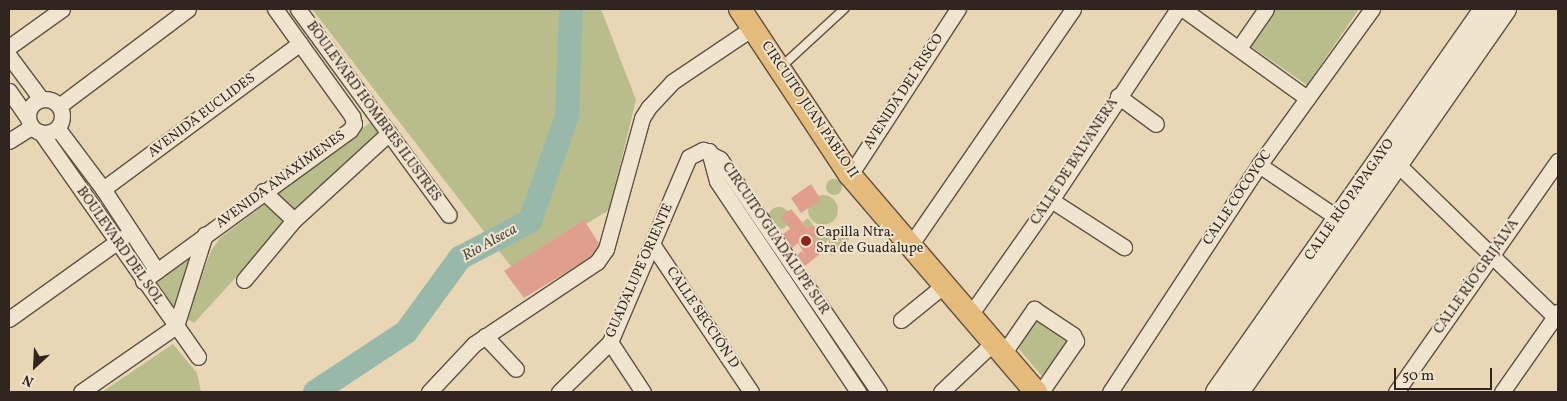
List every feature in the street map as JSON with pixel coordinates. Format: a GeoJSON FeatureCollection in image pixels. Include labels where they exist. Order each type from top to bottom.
{"type":"FeatureCollection","features":[{"type":"Feature","properties":{"kind":"main road","name":"CIRCUITO JUAN PABLO II"},"geometry":{"type":"LineString","coordinates":[[740,9],[754,27],[850,174],[909,247],[1036,392]]}},
{"type":"Feature","properties":{"kind":"main road","name":"CALLE RÍO PAPAGAYO"},"geometry":{"type":"LineString","coordinates":[[1239,392],[1391,158],[1484,9]]}},
{"type":"Feature","properties":{"kind":"main road","name":"CALLE RÍO PAPAGAYO"},"geometry":{"type":"LineString","coordinates":[[1216,392],[1338,218],[1391,158],[1506,9]]}},
{"type":"Feature","properties":{"kind":"street"},"geometry":{"type":"LineString","coordinates":[[9,47],[62,9]]}},
{"type":"Feature","properties":{"kind":"street"},"geometry":{"type":"LineString","coordinates":[[59,106],[188,9]]}},
{"type":"Feature","properties":{"kind":"street","name":"BOULEVARD HOMBRES ILUSTRES"},"geometry":{"type":"LineString","coordinates":[[275,9],[352,116],[354,124]]}},
{"type":"Feature","properties":{"kind":"street","name":"BOULEVARD HOMBRES ILUSTRES"},"geometry":{"type":"LineString","coordinates":[[298,9],[449,215]]}},
{"type":"Feature","properties":{"kind":"street","name":"AVENIDA DEL RISCO"},"geometry":{"type":"LineString","coordinates":[[850,174],[958,9]]}},
{"type":"Feature","properties":{"kind":"street"},"geometry":{"type":"LineString","coordinates":[[909,247],[1073,9]]}},
{"type":"Feature","properties":{"kind":"street","name":"CALLE DE BALVANERA"},"geometry":{"type":"LineString","coordinates":[[970,315],[1051,200],[1118,96],[1178,9]]}},
{"type":"Feature","properties":{"kind":"street"},"geometry":{"type":"LineString","coordinates":[[1183,9],[1307,98]]}},
{"type":"Feature","properties":{"kind":"street"},"geometry":{"type":"LineString","coordinates":[[1239,48],[1266,9]]}},
{"type":"Feature","properties":{"kind":"street","name":"CALLE COCOYOC"},"geometry":{"type":"LineString","coordinates":[[1110,392],[1260,164],[1372,9]]}},
{"type":"Feature","properties":{"kind":"street"},"geometry":{"type":"LineString","coordinates":[[429,392],[486,336],[603,256],[642,118],[649,106],[672,82],[754,27]]}},
{"type":"Feature","properties":{"kind":"street","name":"AVENIDA EUCLIDES"},"geometry":{"type":"LineString","coordinates":[[104,189],[300,43]]}},
{"type":"Feature","properties":{"kind":"street"},"geometry":{"type":"LineString","coordinates":[[9,56],[41,99]]}},
{"type":"Feature","properties":{"kind":"street","name":"BOULEVARD DEL SOL"},"geometry":{"type":"LineString","coordinates":[[9,91],[198,357]]}},
{"type":"Feature","properties":{"kind":"street"},"geometry":{"type":"LineString","coordinates":[[1118,96],[1156,124]]}},
{"type":"Feature","properties":{"kind":"street"},"geometry":{"type":"LineString","coordinates":[[9,141],[33,126],[58,129],[62,120],[59,106],[48,99],[41,99],[31,106],[33,126]]}},
{"type":"Feature","properties":{"kind":"street","name":"AVENIDA ANAXÍMENES"},"geometry":{"type":"LineString","coordinates":[[143,281],[263,191],[350,130],[354,124]]}},
{"type":"Feature","properties":{"kind":"street","name":"BOULEVARD DEL SOL"},"geometry":{"type":"LineString","coordinates":[[58,129],[104,189],[130,233],[157,270]]}},
{"type":"Feature","properties":{"kind":"street"},"geometry":{"type":"LineString","coordinates":[[244,280],[294,220],[389,133]]}},
{"type":"Feature","properties":{"kind":"street","name":"GUADALUPE ORIENTE"},"geometry":{"type":"LineString","coordinates":[[559,392],[610,342],[689,157],[697,151],[709,152]]}},
{"type":"Feature","properties":{"kind":"street","name":"CIRCUITO GUADALUPE SUR"},"geometry":{"type":"LineString","coordinates":[[709,152],[720,158],[879,392]]}},
{"type":"Feature","properties":{"kind":"street","name":"CIRCUITO GUADALUPE SUR"},"geometry":{"type":"LineString","coordinates":[[709,152],[717,181],[858,392]]}},
{"type":"Feature","properties":{"kind":"street"},"geometry":{"type":"LineString","coordinates":[[1391,158],[1557,316],[1502,392]]}},
{"type":"Feature","properties":{"kind":"street","name":"CALLE RÍO GRIJALVA"},"geometry":{"type":"LineString","coordinates":[[1396,392],[1558,161]]}},
{"type":"Feature","properties":{"kind":"street"},"geometry":{"type":"LineString","coordinates":[[1260,164],[1338,218]]}},
{"type":"Feature","properties":{"kind":"street"},"geometry":{"type":"LineString","coordinates":[[263,191],[294,220]]}},
{"type":"Feature","properties":{"kind":"street"},"geometry":{"type":"LineString","coordinates":[[1051,200],[1124,247]]}},
{"type":"Feature","properties":{"kind":"street"},"geometry":{"type":"LineString","coordinates":[[9,320],[130,233]]}},
{"type":"Feature","properties":{"kind":"street","name":"AVENIDA ANAXÍMENES"},"geometry":{"type":"LineString","coordinates":[[176,326],[206,234]]}},
{"type":"Feature","properties":{"kind":"street","name":"CALLE SECCIÓN D"},"geometry":{"type":"LineString","coordinates":[[652,244],[751,392]]}},
{"type":"Feature","properties":{"kind":"street"},"geometry":{"type":"LineString","coordinates":[[901,320],[944,285]]}},
{"type":"Feature","properties":{"kind":"street"},"geometry":{"type":"LineString","coordinates":[[941,392],[998,349],[1034,309],[1074,335],[1076,342],[1041,392]]}},
{"type":"Feature","properties":{"kind":"street"},"geometry":{"type":"LineString","coordinates":[[818,332],[831,322]]}},
{"type":"Feature","properties":{"kind":"street"},"geometry":{"type":"LineString","coordinates":[[81,392],[176,326]]}},
{"type":"Feature","properties":{"kind":"street"},"geometry":{"type":"LineString","coordinates":[[486,336],[516,369]]}},
{"type":"Feature","properties":{"kind":"street"},"geometry":{"type":"LineString","coordinates":[[610,342],[643,392]]}},
{"type":"Feature","properties":{"kind":"lane"},"geometry":{"type":"LineString","coordinates":[[780,68],[844,9]]}},
{"type":"Feature","properties":{"kind":"green space"},"geometry":{"type":"Polygon","coordinates":[[[312,9],[601,9],[636,100],[609,210],[513,269],[312,9]]]}},
{"type":"Feature","properties":{"kind":"green space"},"geometry":{"type":"Polygon","coordinates":[[[1269,9],[1359,9],[1307,85],[1246,43],[1269,9]]]}},
{"type":"Feature","properties":{"kind":"green space"},"geometry":{"type":"Polygon","coordinates":[[[372,121],[380,132],[293,212],[278,194],[372,121]]]}},
{"type":"Feature","properties":{"kind":"green space"},"geometry":{"type":"Polygon","coordinates":[[[831,179],[837,179],[842,184],[840,193],[831,195],[826,190],[826,184],[831,179]]]}},
{"type":"Feature","properties":{"kind":"green space"},"geometry":{"type":"Polygon","coordinates":[[[823,195],[829,196],[837,204],[837,216],[829,224],[823,225],[817,224],[809,216],[808,210],[809,204],[817,196],[823,195]]]}},
{"type":"Feature","properties":{"kind":"green space"},"geometry":{"type":"Polygon","coordinates":[[[265,204],[285,224],[194,323],[186,318],[211,251],[220,238],[265,204]]]}},
{"type":"Feature","properties":{"kind":"green space"},"geometry":{"type":"Polygon","coordinates":[[[779,207],[787,210],[790,218],[787,226],[779,229],[771,226],[768,218],[771,210],[779,207]]]}},
{"type":"Feature","properties":{"kind":"green space"},"geometry":{"type":"Polygon","coordinates":[[[808,218],[822,238],[827,231],[844,231],[849,237],[847,247],[831,255],[823,251],[803,222],[808,218]]]}},
{"type":"Feature","properties":{"kind":"green space"},"geometry":{"type":"Polygon","coordinates":[[[193,250],[173,310],[153,282],[193,250]]]}},
{"type":"Feature","properties":{"kind":"green space"},"geometry":{"type":"Polygon","coordinates":[[[1035,311],[1074,339],[1046,381],[1013,342],[1035,311]]]}},
{"type":"Feature","properties":{"kind":"green space"},"geometry":{"type":"Polygon","coordinates":[[[173,344],[197,373],[201,392],[102,392],[173,344]]]}},
{"type":"Feature","properties":{"kind":"building"},"geometry":{"type":"Polygon","coordinates":[[[811,184],[821,200],[801,213],[791,198],[811,184]]]}},
{"type":"Feature","properties":{"kind":"building"},"geometry":{"type":"Polygon","coordinates":[[[791,209],[808,229],[813,225],[820,234],[814,238],[821,249],[820,254],[805,266],[797,255],[802,251],[806,256],[798,243],[792,248],[783,234],[790,229],[781,216],[791,209]]]}},
{"type":"Feature","properties":{"kind":"building"},"geometry":{"type":"Polygon","coordinates":[[[584,220],[603,250],[524,298],[504,271],[584,220]]]}},
{"type":"Feature","properties":{"kind":"waterway","name":"Rio Alseca"},"geometry":{"type":"LineString","coordinates":[[315,392],[406,332],[460,258],[530,221],[567,116],[571,9]]}},
{"type":"Feature","properties":{"kind":"place","name":"Capilla Ntra. Sra de Guadalupe"},"geometry":{"type":"Point","coordinates":[806,241]}}]}
